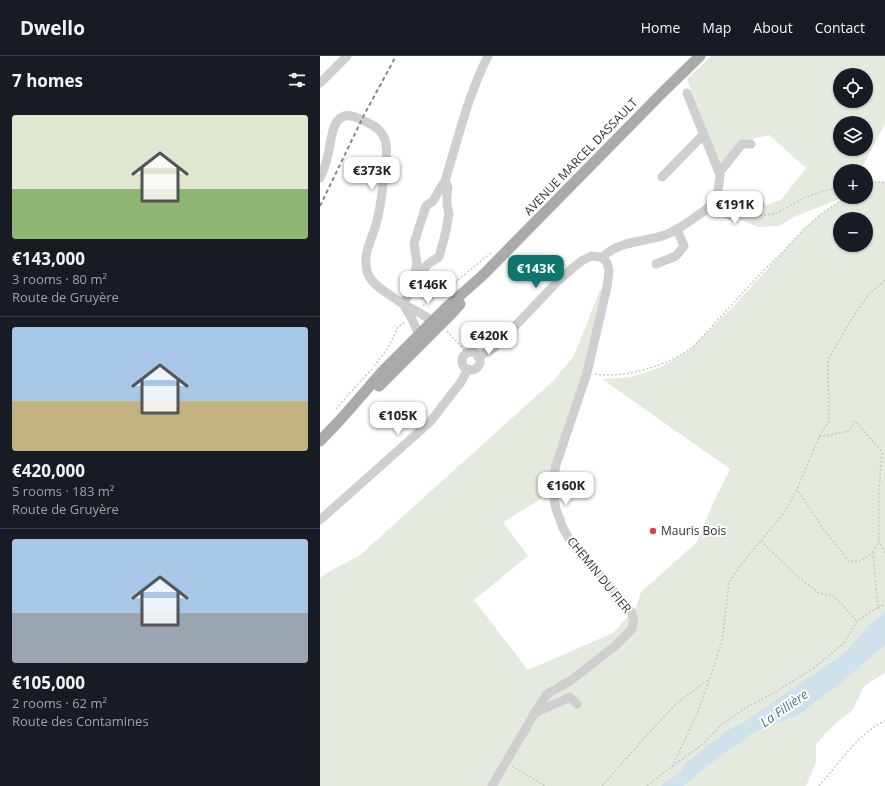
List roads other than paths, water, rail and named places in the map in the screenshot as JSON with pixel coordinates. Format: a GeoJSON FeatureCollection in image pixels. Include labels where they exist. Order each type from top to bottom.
{"type":"FeatureCollection","features":[{"type":"Feature","properties":{"kind":"main road","name":"AVENUE MARCEL DASSAULT"},"geometry":{"type":"LineString","coordinates":[[320,442],[339,414],[362,394],[381,373],[422,338],[436,324],[448,306],[482,276],[700,56]]}},
{"type":"Feature","properties":{"kind":"main road","name":"AVENUE MARCEL DASSAULT"},"geometry":{"type":"LineString","coordinates":[[436,324],[448,317],[454,311],[482,276]]}},
{"type":"Feature","properties":{"kind":"street"},"geometry":{"type":"LineString","coordinates":[[320,84],[347,56]]}},
{"type":"Feature","properties":{"kind":"street"},"geometry":{"type":"LineString","coordinates":[[434,202],[445,181],[467,107],[488,56]]}},
{"type":"Feature","properties":{"kind":"street"},"geometry":{"type":"LineString","coordinates":[[478,357],[495,347],[559,280],[583,260],[596,256],[602,258],[607,253],[628,244],[664,235],[677,229],[709,207],[716,196],[720,175],[686,94]]}},
{"type":"Feature","properties":{"kind":"street"},"geometry":{"type":"LineString","coordinates":[[320,178],[328,156],[334,126],[340,118],[345,116],[353,116],[370,123],[380,131],[385,140],[387,155],[379,211],[366,253],[368,274],[373,282],[381,289],[403,304],[420,312],[436,324]]}},
{"type":"Feature","properties":{"kind":"street"},"geometry":{"type":"LineString","coordinates":[[662,177],[703,135]]}},
{"type":"Feature","properties":{"kind":"street"},"geometry":{"type":"LineString","coordinates":[[719,173],[742,144],[751,144]]}},
{"type":"Feature","properties":{"kind":"street"},"geometry":{"type":"LineString","coordinates":[[403,304],[412,289],[419,284],[425,267],[439,257],[449,214],[447,206],[448,187],[445,181]]}},
{"type":"Feature","properties":{"kind":"street"},"geometry":{"type":"LineString","coordinates":[[412,289],[412,282],[417,264],[414,243],[426,206],[434,202],[442,203],[447,206]]}},
{"type":"Feature","properties":{"kind":"street"},"geometry":{"type":"LineString","coordinates":[[709,207],[730,215],[738,214],[760,205]]}},
{"type":"Feature","properties":{"kind":"street"},"geometry":{"type":"LineString","coordinates":[[656,264],[676,256],[684,246],[677,229]]}},
{"type":"Feature","properties":{"kind":"street","name":"CHEMIN DU FIER"},"geometry":{"type":"LineString","coordinates":[[534,714],[547,694],[570,681],[615,646],[632,629],[634,620],[622,599],[578,551],[568,537],[559,519],[554,501],[553,484],[556,465],[587,373],[608,280],[608,267],[605,260],[602,258]]}},
{"type":"Feature","properties":{"kind":"street"},"geometry":{"type":"LineString","coordinates":[[417,259],[424,262],[430,262]]}},
{"type":"Feature","properties":{"kind":"street"},"geometry":{"type":"LineString","coordinates":[[403,304],[422,338]]}},
{"type":"Feature","properties":{"kind":"street"},"geometry":{"type":"LineString","coordinates":[[473,352],[477,354],[478,357],[479,363],[474,369],[468,370],[463,366],[462,357],[467,353],[473,352]]}},
{"type":"Feature","properties":{"kind":"street"},"geometry":{"type":"LineString","coordinates":[[320,520],[430,422],[461,382],[468,370]]}},
{"type":"Feature","properties":{"kind":"street"},"geometry":{"type":"LineString","coordinates":[[492,786],[534,714],[570,697],[577,704]]}},
{"type":"Feature","properties":{"kind":"water","name":"La Fillière"},"geometry":{"type":"Polygon","coordinates":[[[885,611],[885,645],[845,680],[799,715],[753,733],[704,769],[684,786],[660,786],[680,772],[685,763],[729,729],[745,721],[844,653],[869,625],[885,611]]]}},
{"type":"Feature","properties":{"kind":"railway"},"geometry":{"type":"LineString","coordinates":[[320,206],[364,115],[396,56]]}},
{"type":"Feature","properties":{"kind":"place","name":"Mauris Bois"},"geometry":{"type":"Point","coordinates":[653,531]}}]}
